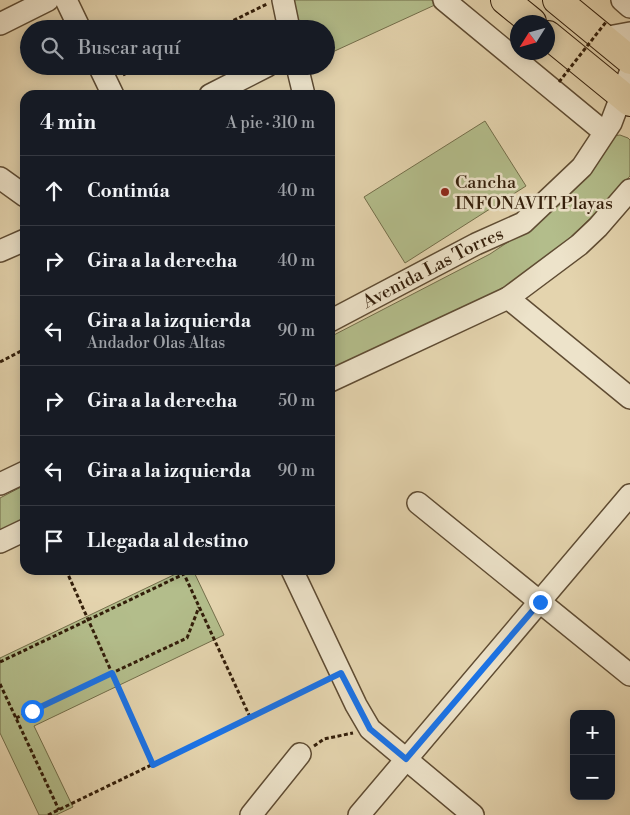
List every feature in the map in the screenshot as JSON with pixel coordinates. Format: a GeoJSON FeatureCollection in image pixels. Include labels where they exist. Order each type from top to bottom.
{"type":"FeatureCollection","features":[{"type":"Feature","properties":{"kind":"main road"},"geometry":{"type":"LineString","coordinates":[[505,0],[523,15]]}},
{"type":"Feature","properties":{"kind":"main road"},"geometry":{"type":"LineString","coordinates":[[556,0],[604,30],[630,60]]}},
{"type":"Feature","properties":{"kind":"main road"},"geometry":{"type":"LineString","coordinates":[[555,40],[627,90]]}},
{"type":"Feature","properties":{"kind":"street"},"geometry":{"type":"LineString","coordinates":[[0,24],[48,0]]}},
{"type":"Feature","properties":{"kind":"street"},"geometry":{"type":"LineString","coordinates":[[66,0],[76,20]]}},
{"type":"Feature","properties":{"kind":"street"},"geometry":{"type":"LineString","coordinates":[[283,0],[287,20]]}},
{"type":"Feature","properties":{"kind":"street"},"geometry":{"type":"LineString","coordinates":[[444,0],[615,127]]}},
{"type":"Feature","properties":{"kind":"street"},"geometry":{"type":"LineString","coordinates":[[622,0],[630,7]]}},
{"type":"Feature","properties":{"kind":"street"},"geometry":{"type":"LineString","coordinates":[[604,30],[630,34]]}},
{"type":"Feature","properties":{"kind":"street"},"geometry":{"type":"LineString","coordinates":[[103,75],[111,90]]}},
{"type":"Feature","properties":{"kind":"street"},"geometry":{"type":"LineString","coordinates":[[220,90],[249,75]]}},
{"type":"Feature","properties":{"kind":"street"},"geometry":{"type":"LineString","coordinates":[[299,75],[303,90]]}},
{"type":"Feature","properties":{"kind":"street","name":"Avenida Las Torres"},"geometry":{"type":"LineString","coordinates":[[335,318],[476,244],[523,223],[582,167],[615,127],[627,90]]}},
{"type":"Feature","properties":{"kind":"street"},"geometry":{"type":"LineString","coordinates":[[0,178],[20,192]]}},
{"type":"Feature","properties":{"kind":"street"},"geometry":{"type":"LineString","coordinates":[[335,379],[508,298],[579,245],[598,227],[630,190]]}},
{"type":"Feature","properties":{"kind":"street"},"geometry":{"type":"LineString","coordinates":[[0,252],[20,242]]}},
{"type":"Feature","properties":{"kind":"street"},"geometry":{"type":"LineString","coordinates":[[508,298],[630,398]]}},
{"type":"Feature","properties":{"kind":"street"},"geometry":{"type":"LineString","coordinates":[[0,484],[20,474]]}},
{"type":"Feature","properties":{"kind":"street"},"geometry":{"type":"LineString","coordinates":[[359,815],[630,495]]}},
{"type":"Feature","properties":{"kind":"street"},"geometry":{"type":"LineString","coordinates":[[418,504],[630,675]]}},
{"type":"Feature","properties":{"kind":"street"},"geometry":{"type":"LineString","coordinates":[[0,542],[20,532]]}},
{"type":"Feature","properties":{"kind":"street"},"geometry":{"type":"LineString","coordinates":[[294,575],[370,729],[473,815]]}},
{"type":"Feature","properties":{"kind":"street"},"geometry":{"type":"LineString","coordinates":[[251,815],[300,754]]}},
{"type":"Feature","properties":{"kind":"path"},"geometry":{"type":"LineString","coordinates":[[234,20],[274,0]]}},
{"type":"Feature","properties":{"kind":"path"},"geometry":{"type":"LineString","coordinates":[[559,82],[604,30]]}},
{"type":"Feature","properties":{"kind":"path"},"geometry":{"type":"LineString","coordinates":[[0,362],[20,352]]}},
{"type":"Feature","properties":{"kind":"path"},"geometry":{"type":"LineString","coordinates":[[68,575],[153,765]]}},
{"type":"Feature","properties":{"kind":"path"},"geometry":{"type":"LineString","coordinates":[[0,662],[182,575]]}},
{"type":"Feature","properties":{"kind":"path"},"geometry":{"type":"LineString","coordinates":[[184,575],[250,717]]}},
{"type":"Feature","properties":{"kind":"path"},"geometry":{"type":"LineString","coordinates":[[16,718],[187,638],[199,606]]}},
{"type":"Feature","properties":{"kind":"path"},"geometry":{"type":"LineString","coordinates":[[48,815],[341,673]]}},
{"type":"Feature","properties":{"kind":"path"},"geometry":{"type":"LineString","coordinates":[[0,684],[59,810]]}},
{"type":"Feature","properties":{"kind":"path"},"geometry":{"type":"LineString","coordinates":[[300,754],[324,739],[370,729]]}},
{"type":"Feature","properties":{"kind":"green space"},"geometry":{"type":"Polygon","coordinates":[[[293,0],[431,0],[437,4],[335,51],[335,20],[297,20],[293,0]]]}},
{"type":"Feature","properties":{"kind":"green space","name":"Cancha INFONAVIT Playas"},"geometry":{"type":"Polygon","coordinates":[[[485,121],[526,186],[405,263],[364,197],[485,121]]]}},
{"type":"Feature","properties":{"kind":"green space"},"geometry":{"type":"Polygon","coordinates":[[[620,135],[630,140],[630,176],[603,206],[530,276],[335,379],[335,334],[490,254],[526,230],[612,136],[620,135]]]}},
{"type":"Feature","properties":{"kind":"green space"},"geometry":{"type":"Polygon","coordinates":[[[20,488],[20,524],[0,534],[0,498],[20,488]]]}},
{"type":"Feature","properties":{"kind":"green space"},"geometry":{"type":"Polygon","coordinates":[[[174,575],[195,575],[224,635],[34,726],[73,807],[56,815],[39,815],[0,733],[0,658],[174,575]]]}},
{"type":"Feature","properties":{"kind":"place","name":"Cancha INFONAVIT Playas"},"geometry":{"type":"Point","coordinates":[445,192]}},
{"type":"Feature","properties":{"kind":"route"},"geometry":{"type":"LineString","coordinates":[[32,711],[112,673],[153,765],[341,673],[370,729],[406,759],[540,602]]}}]}
